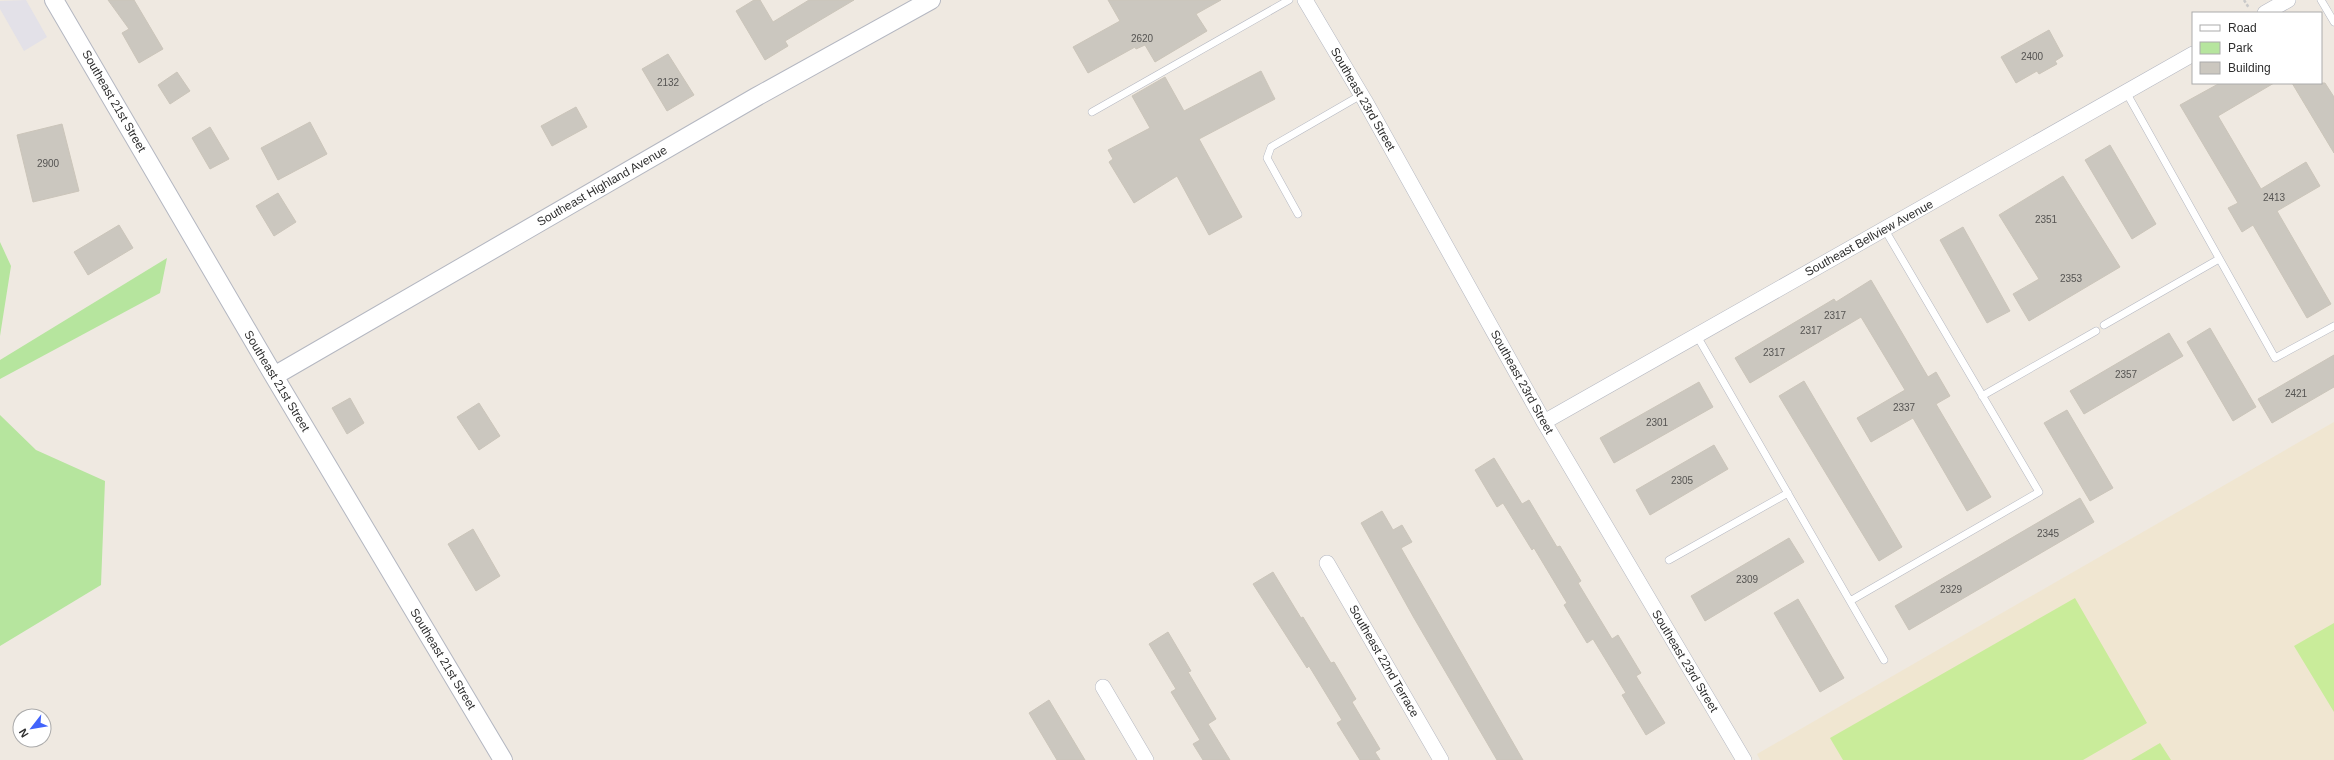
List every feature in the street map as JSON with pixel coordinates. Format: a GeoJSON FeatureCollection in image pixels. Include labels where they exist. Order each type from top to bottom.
{"type":"FeatureCollection","features":[{"type":"Feature","properties":{"kind":"street","name":"Southeast 21st Street"},"geometry":{"type":"LineString","coordinates":[[54,0],[274,376],[503,760]]}},
{"type":"Feature","properties":{"kind":"street","name":"Southeast Highland Avenue"},"geometry":{"type":"LineString","coordinates":[[274,376],[756,97],[931,0]]}},
{"type":"Feature","properties":{"kind":"street","name":"Southeast 23rd Street"},"geometry":{"type":"LineString","coordinates":[[1305,0],[1361,95],[1544,422],[1744,760]]}},
{"type":"Feature","properties":{"kind":"street"},"geometry":{"type":"LineString","coordinates":[[2267,12],[2288,0]]}},
{"type":"Feature","properties":{"kind":"street","name":"Southeast Bellview Avenue"},"geometry":{"type":"LineString","coordinates":[[1544,422],[2192,55]]}},
{"type":"Feature","properties":{"kind":"street","name":"Southeast 22nd Terrace"},"geometry":{"type":"LineString","coordinates":[[1328,563],[1441,760]]}},
{"type":"Feature","properties":{"kind":"street"},"geometry":{"type":"LineString","coordinates":[[1103,687],[1146,760]]}},
{"type":"Feature","properties":{"kind":"lane"},"geometry":{"type":"LineString","coordinates":[[1092,112],[1289,0]]}},
{"type":"Feature","properties":{"kind":"lane"},"geometry":{"type":"LineString","coordinates":[[2321,0],[2334,22]]}},
{"type":"Feature","properties":{"kind":"lane"},"geometry":{"type":"LineString","coordinates":[[2126,92],[2275,358],[2334,326]]}},
{"type":"Feature","properties":{"kind":"lane"},"geometry":{"type":"LineString","coordinates":[[1298,214],[1267,158],[1271,147],[1361,95]]}},
{"type":"Feature","properties":{"kind":"lane"},"geometry":{"type":"LineString","coordinates":[[1850,600],[2039,492],[1885,230]]}},
{"type":"Feature","properties":{"kind":"lane"},"geometry":{"type":"LineString","coordinates":[[2104,325],[2220,259]]}},
{"type":"Feature","properties":{"kind":"lane"},"geometry":{"type":"LineString","coordinates":[[1982,396],[2096,331]]}},
{"type":"Feature","properties":{"kind":"lane"},"geometry":{"type":"LineString","coordinates":[[1697,336],[1884,660]]}},
{"type":"Feature","properties":{"kind":"lane"},"geometry":{"type":"LineString","coordinates":[[1669,560],[1788,493]]}},
{"type":"Feature","properties":{"kind":"path"},"geometry":{"type":"LineString","coordinates":[[2244,0],[2249,8]]}},
{"type":"Feature","properties":{"kind":"shaded area"},"geometry":{"type":"Polygon","coordinates":[[[26,0],[47,37],[24,51],[0,9],[0,1],[26,0]]]}},
{"type":"Feature","properties":{"kind":"shaded area"},"geometry":{"type":"Polygon","coordinates":[[[2334,422],[2334,760],[1760,760],[1757,754],[2334,422]]]}},
{"type":"Feature","properties":{"kind":"green space"},"geometry":{"type":"Polygon","coordinates":[[[0,242],[11,266],[0,336],[0,242]]]}},
{"type":"Feature","properties":{"kind":"green space"},"geometry":{"type":"Polygon","coordinates":[[[167,258],[160,293],[0,379],[0,360],[167,258]]]}},
{"type":"Feature","properties":{"kind":"green space"},"geometry":{"type":"Polygon","coordinates":[[[0,415],[36,450],[105,481],[101,585],[0,646],[0,415]]]}},
{"type":"Feature","properties":{"kind":"green space"},"geometry":{"type":"Polygon","coordinates":[[[2075,598],[2147,723],[2083,760],[1843,760],[1830,738],[2075,598]]]}},
{"type":"Feature","properties":{"kind":"green space"},"geometry":{"type":"Polygon","coordinates":[[[2334,623],[2334,712],[2294,646],[2334,623]]]}},
{"type":"Feature","properties":{"kind":"green space"},"geometry":{"type":"Polygon","coordinates":[[[2160,743],[2171,760],[2131,760],[2160,743]]]}},
{"type":"Feature","properties":{"kind":"building"},"geometry":{"type":"Polygon","coordinates":[[[108,0],[134,0],[163,49],[139,63],[122,33],[129,29],[108,0]]]}},
{"type":"Feature","properties":{"kind":"building"},"geometry":{"type":"Polygon","coordinates":[[[754,0],[760,0],[773,22],[809,0],[854,0],[785,41],[788,46],[765,60],[736,11],[754,0]]]}},
{"type":"Feature","properties":{"kind":"building"},"geometry":{"type":"Polygon","coordinates":[[[1108,0],[1221,0],[1196,14],[1207,31],[1155,62],[1145,45],[1136,49],[1135,47],[1088,73],[1073,47],[1120,21],[1108,0]]]}},
{"type":"Feature","properties":{"kind":"building"},"geometry":{"type":"Polygon","coordinates":[[[2049,30],[2063,56],[2055,61],[2057,64],[2039,74],[2037,71],[2016,83],[2001,57],[2049,30]]]}},
{"type":"Feature","properties":{"kind":"building"},"geometry":{"type":"Polygon","coordinates":[[[668,54],[694,95],[667,111],[642,69],[668,54]]]}},
{"type":"Feature","properties":{"kind":"building"},"geometry":{"type":"Polygon","coordinates":[[[1261,71],[1275,99],[1199,139],[1242,217],[1209,235],[1177,176],[1134,203],[1109,162],[1113,159],[1108,150],[1150,128],[1132,96],[1165,77],[1184,111],[1261,71]]]}},
{"type":"Feature","properties":{"kind":"building"},"geometry":{"type":"Polygon","coordinates":[[[177,72],[190,91],[170,104],[158,85],[177,72]]]}},
{"type":"Feature","properties":{"kind":"building"},"geometry":{"type":"Polygon","coordinates":[[[2325,83],[2334,97],[2334,153],[2293,84],[2325,83]]]}},
{"type":"Feature","properties":{"kind":"building"},"geometry":{"type":"Polygon","coordinates":[[[2218,84],[2272,84],[2218,116],[2261,189],[2306,162],[2320,186],[2277,211],[2331,304],[2307,318],[2253,225],[2242,232],[2228,208],[2238,203],[2180,105],[2218,84]]]}},
{"type":"Feature","properties":{"kind":"building"},"geometry":{"type":"Polygon","coordinates":[[[576,107],[587,127],[552,146],[541,126],[576,107]]]}},
{"type":"Feature","properties":{"kind":"building"},"geometry":{"type":"Polygon","coordinates":[[[310,122],[327,154],[278,180],[261,148],[310,122]]]}},
{"type":"Feature","properties":{"kind":"building"},"geometry":{"type":"Polygon","coordinates":[[[62,124],[79,191],[33,202],[17,135],[62,124]]]}},
{"type":"Feature","properties":{"kind":"building"},"geometry":{"type":"Polygon","coordinates":[[[210,127],[229,159],[210,169],[192,138],[210,127]]]}},
{"type":"Feature","properties":{"kind":"building"},"geometry":{"type":"Polygon","coordinates":[[[2110,145],[2156,224],[2132,239],[2085,160],[2110,145]]]}},
{"type":"Feature","properties":{"kind":"building"},"geometry":{"type":"Polygon","coordinates":[[[2063,176],[2120,267],[2029,321],[2013,294],[2039,279],[1999,215],[2063,176]]]}},
{"type":"Feature","properties":{"kind":"building"},"geometry":{"type":"Polygon","coordinates":[[[278,193],[296,222],[274,236],[256,206],[278,193]]]}},
{"type":"Feature","properties":{"kind":"building"},"geometry":{"type":"Polygon","coordinates":[[[119,225],[133,248],[88,275],[74,252],[119,225]]]}},
{"type":"Feature","properties":{"kind":"building"},"geometry":{"type":"Polygon","coordinates":[[[1963,227],[2010,311],[1987,323],[1940,240],[1963,227]]]}},
{"type":"Feature","properties":{"kind":"building"},"geometry":{"type":"Polygon","coordinates":[[[1871,280],[1928,377],[1936,372],[1950,396],[1936,404],[1991,497],[1967,511],[1913,418],[1871,442],[1857,418],[1905,390],[1861,317],[1750,383],[1735,358],[1834,299],[1836,302],[1871,280]]]}},
{"type":"Feature","properties":{"kind":"building"},"geometry":{"type":"Polygon","coordinates":[[[2210,328],[2256,407],[2233,421],[2187,342],[2210,328]]]}},
{"type":"Feature","properties":{"kind":"building"},"geometry":{"type":"Polygon","coordinates":[[[2169,333],[2183,356],[2084,414],[2070,391],[2169,333]]]}},
{"type":"Feature","properties":{"kind":"building"},"geometry":{"type":"Polygon","coordinates":[[[2334,355],[2334,387],[2272,423],[2258,399],[2334,355]]]}},
{"type":"Feature","properties":{"kind":"building"},"geometry":{"type":"Polygon","coordinates":[[[1804,381],[1902,547],[1879,561],[1779,396],[1804,381]]]}},
{"type":"Feature","properties":{"kind":"building"},"geometry":{"type":"Polygon","coordinates":[[[1699,382],[1713,407],[1614,463],[1600,438],[1699,382]]]}},
{"type":"Feature","properties":{"kind":"building"},"geometry":{"type":"Polygon","coordinates":[[[350,398],[364,423],[347,434],[332,408],[350,398]]]}},
{"type":"Feature","properties":{"kind":"building"},"geometry":{"type":"Polygon","coordinates":[[[479,403],[500,436],[479,450],[457,417],[479,403]]]}},
{"type":"Feature","properties":{"kind":"building"},"geometry":{"type":"Polygon","coordinates":[[[2067,410],[2113,488],[2090,501],[2044,423],[2067,410]]]}},
{"type":"Feature","properties":{"kind":"building"},"geometry":{"type":"Polygon","coordinates":[[[1714,445],[1728,469],[1650,515],[1636,490],[1714,445]]]}},
{"type":"Feature","properties":{"kind":"building"},"geometry":{"type":"Polygon","coordinates":[[[1494,458],[1522,504],[1529,500],[1557,547],[1560,546],[1581,581],[1578,583],[1612,639],[1618,635],[1641,673],[1636,676],[1665,723],[1646,735],[1622,695],[1626,693],[1593,639],[1587,643],[1564,605],[1567,603],[1534,548],[1532,550],[1503,503],[1497,507],[1475,470],[1494,458]]]}},
{"type":"Feature","properties":{"kind":"building"},"geometry":{"type":"Polygon","coordinates":[[[2080,498],[2094,522],[1909,630],[1895,606],[2080,498]]]}},
{"type":"Feature","properties":{"kind":"building"},"geometry":{"type":"Polygon","coordinates":[[[1382,511],[1393,530],[1402,525],[1412,542],[1401,548],[1523,760],[1497,760],[1414,618],[1361,523],[1382,511]]]}},
{"type":"Feature","properties":{"kind":"building"},"geometry":{"type":"Polygon","coordinates":[[[473,529],[500,576],[476,591],[448,544],[473,529]]]}},
{"type":"Feature","properties":{"kind":"building"},"geometry":{"type":"Polygon","coordinates":[[[1789,538],[1804,562],[1705,621],[1691,596],[1789,538]]]}},
{"type":"Feature","properties":{"kind":"building"},"geometry":{"type":"Polygon","coordinates":[[[1273,572],[1331,663],[1334,662],[1356,699],[1352,702],[1380,749],[1375,752],[1380,760],[1360,760],[1337,723],[1342,720],[1309,666],[1307,668],[1253,584],[1273,572]]]}},
{"type":"Feature","properties":{"kind":"building"},"geometry":{"type":"Polygon","coordinates":[[[1798,599],[1844,678],[1820,692],[1774,613],[1798,599]]]}},
{"type":"Feature","properties":{"kind":"building"},"geometry":{"type":"Polygon","coordinates":[[[1168,632],[1191,671],[1188,672],[1216,719],[1208,724],[1230,760],[1203,760],[1193,744],[1200,740],[1171,692],[1176,689],[1149,644],[1168,632]]]}},
{"type":"Feature","properties":{"kind":"building"},"geometry":{"type":"Polygon","coordinates":[[[1049,700],[1085,760],[1057,760],[1029,713],[1049,700]]]}}]}
